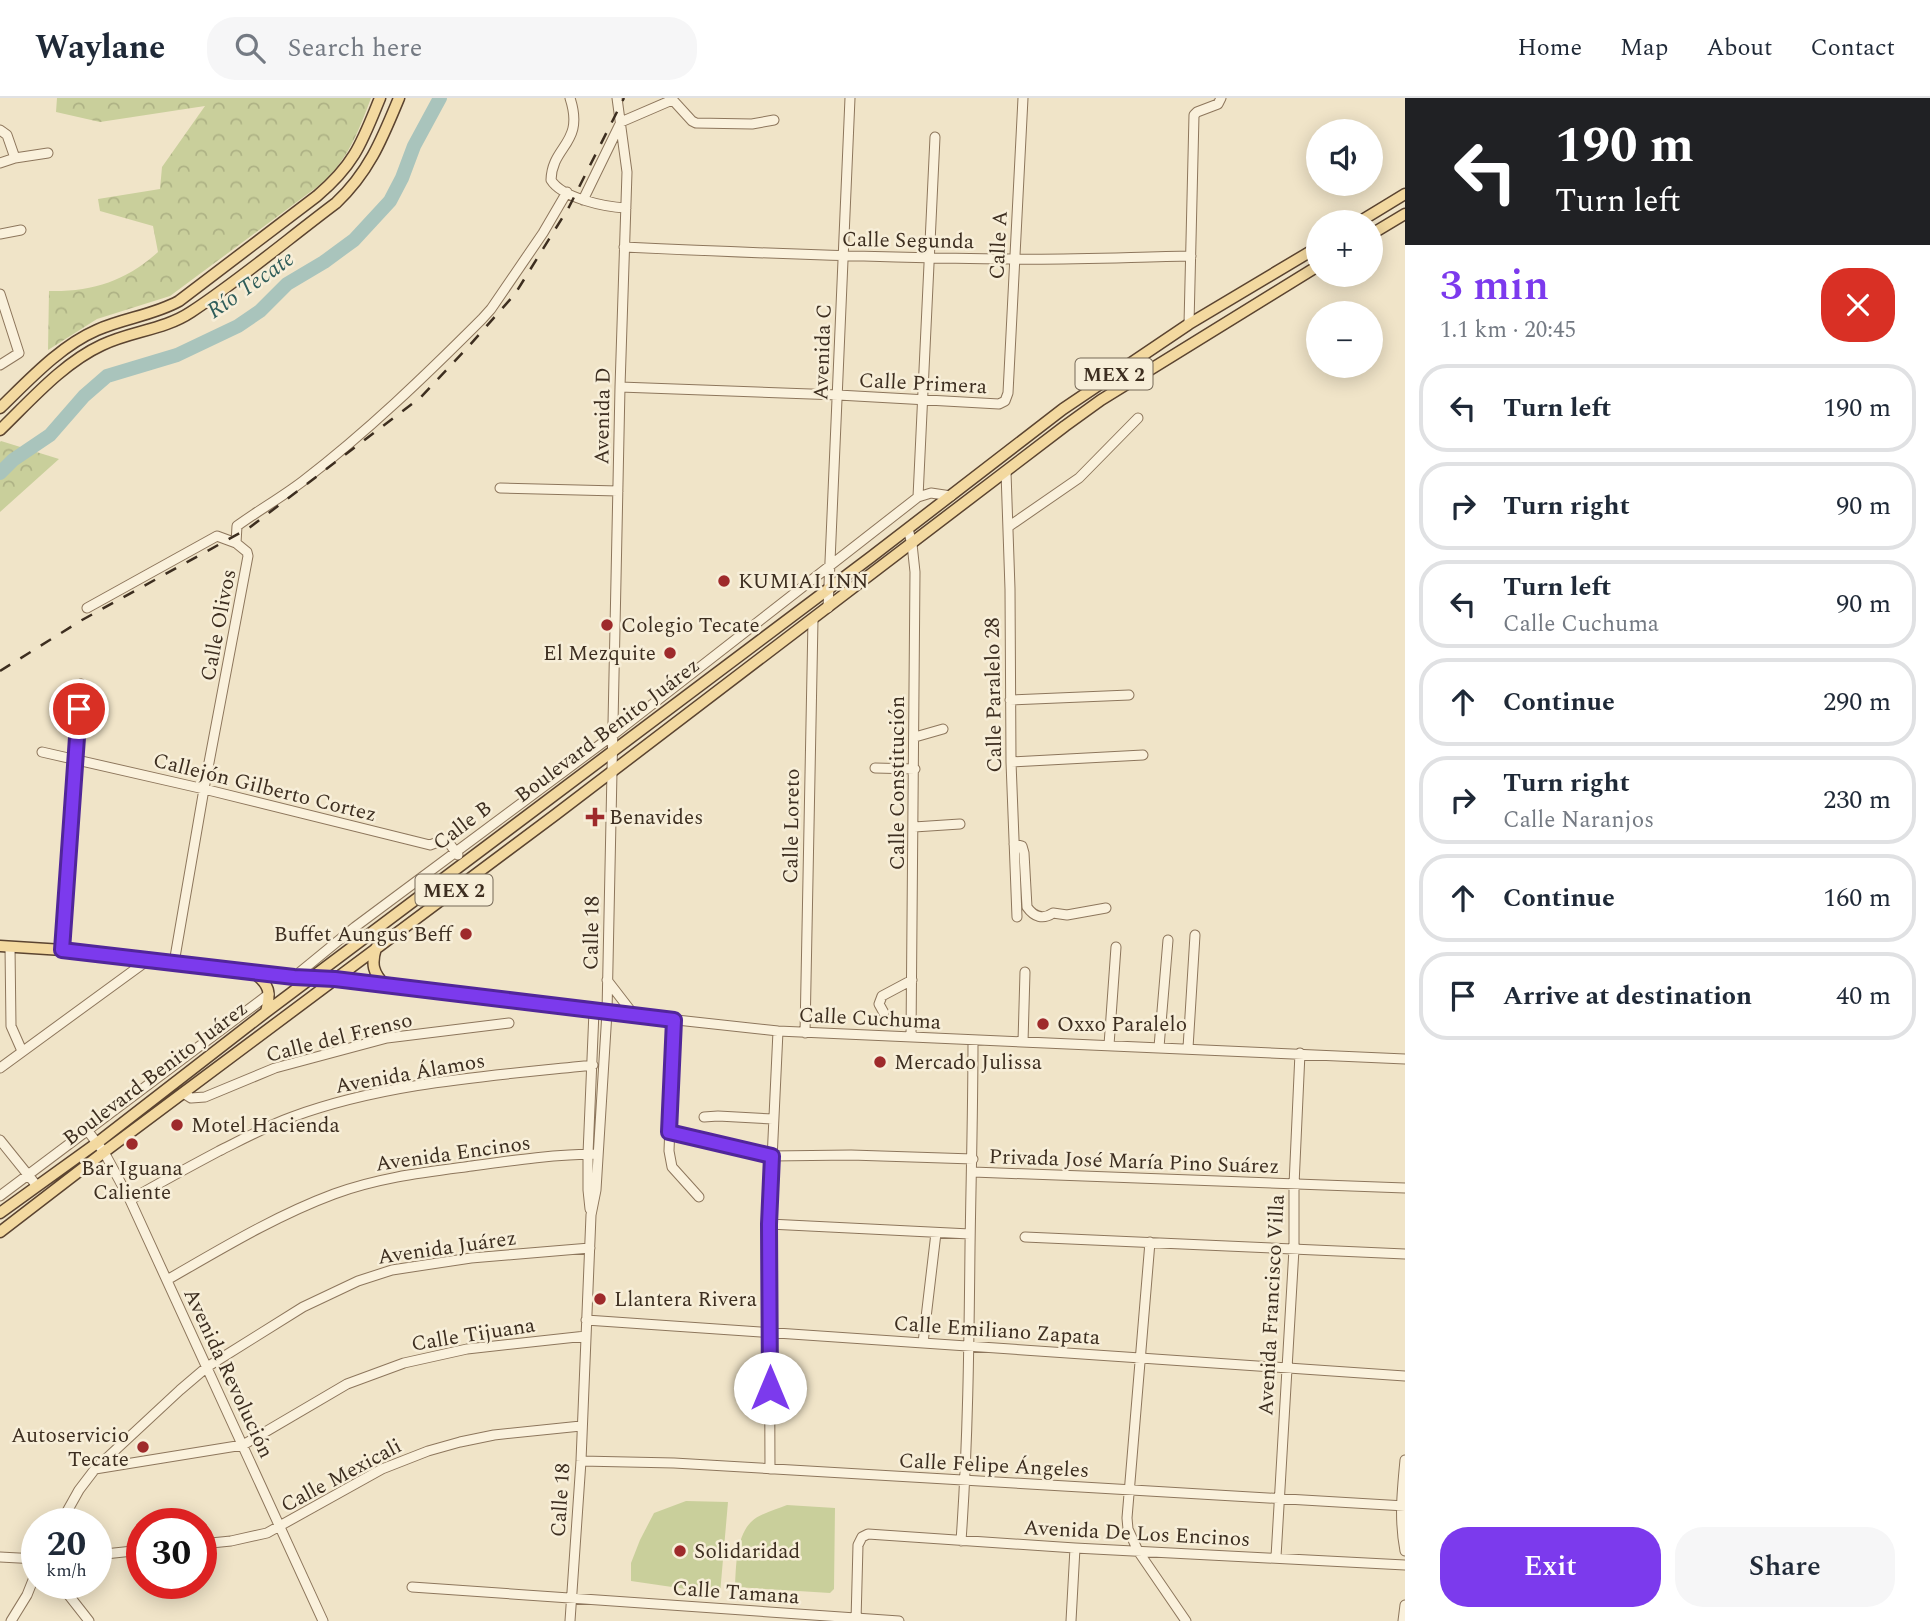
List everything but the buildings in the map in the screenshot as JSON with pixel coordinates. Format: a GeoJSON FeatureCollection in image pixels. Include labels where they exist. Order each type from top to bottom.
{"type":"FeatureCollection","features":[{"type":"Feature","properties":{"kind":"main road"},"geometry":{"type":"LineString","coordinates":[[0,408],[79,339],[109,325],[159,310],[179,300],[317,196],[335,181],[352,160],[380,98]]}},
{"type":"Feature","properties":{"kind":"main road"},"geometry":{"type":"LineString","coordinates":[[0,430],[54,379],[91,351],[104,343],[157,328],[191,312],[336,203],[350,190],[371,161],[399,98]]}},
{"type":"Feature","properties":{"kind":"main road"},"geometry":{"type":"LineString","coordinates":[[1379,210],[1405,194]]}},
{"type":"Feature","properties":{"kind":"main road"},"geometry":{"type":"LineString","coordinates":[[1383,227],[1405,214]]}},
{"type":"Feature","properties":{"kind":"main road","name":"Boulevard Benito Juárez"},"geometry":{"type":"LineString","coordinates":[[0,1232],[266,1012],[1088,392],[1189,324],[1306,254]]}},
{"type":"Feature","properties":{"kind":"main road","name":"Boulevard Benito Juárez"},"geometry":{"type":"LineString","coordinates":[[0,1213],[37,1186],[183,1093],[1101,400],[1306,273]]}},
{"type":"Feature","properties":{"kind":"main road"},"geometry":{"type":"LineString","coordinates":[[18,391],[30,401]]}},
{"type":"Feature","properties":{"kind":"main road"},"geometry":{"type":"LineString","coordinates":[[1043,443],[1055,425],[1089,398],[1088,392]]}},
{"type":"Feature","properties":{"kind":"main road"},"geometry":{"type":"LineString","coordinates":[[5,946],[62,950],[310,979],[335,979]]}},
{"type":"Feature","properties":{"kind":"main road"},"geometry":{"type":"LineString","coordinates":[[376,948],[373,970],[385,985]]}},
{"type":"Feature","properties":{"kind":"main road"},"geometry":{"type":"LineString","coordinates":[[253,972],[263,980],[269,994],[266,1012]]}},
{"type":"Feature","properties":{"kind":"main road"},"geometry":{"type":"LineString","coordinates":[[276,1023],[283,1009],[309,989],[310,979]]}},
{"type":"Feature","properties":{"kind":"street"},"geometry":{"type":"LineString","coordinates":[[570,98],[575,124],[553,167],[551,180],[556,187],[583,200],[606,207],[626,208]]}},
{"type":"Feature","properties":{"kind":"street","name":"Avenida D"},"geometry":{"type":"LineString","coordinates":[[612,735],[627,165],[618,98]]}},
{"type":"Feature","properties":{"kind":"street","name":"Avenida C"},"geometry":{"type":"LineString","coordinates":[[828,608],[850,98]]}},
{"type":"Feature","properties":{"kind":"street","name":"Calle A"},"geometry":{"type":"LineString","coordinates":[[1008,393],[1023,98]]}},
{"type":"Feature","properties":{"kind":"street"},"geometry":{"type":"LineString","coordinates":[[1189,324],[1194,115],[1218,104],[1221,98]]}},
{"type":"Feature","properties":{"kind":"street"},"geometry":{"type":"LineString","coordinates":[[583,200],[621,122],[671,99],[696,123],[752,124],[774,120]]}},
{"type":"Feature","properties":{"kind":"street"},"geometry":{"type":"LineString","coordinates":[[0,130],[7,135],[15,158]]}},
{"type":"Feature","properties":{"kind":"street"},"geometry":{"type":"LineString","coordinates":[[935,137],[918,497],[930,493],[951,496]]}},
{"type":"Feature","properties":{"kind":"street"},"geometry":{"type":"LineString","coordinates":[[0,163],[48,153]]}},
{"type":"Feature","properties":{"kind":"street"},"geometry":{"type":"LineString","coordinates":[[87,608],[237,526],[303,481],[418,382],[491,309],[568,192]]}},
{"type":"Feature","properties":{"kind":"street"},"geometry":{"type":"LineString","coordinates":[[0,234],[21,230]]}},
{"type":"Feature","properties":{"kind":"street","name":"Calle Segunda"},"geometry":{"type":"LineString","coordinates":[[624,247],[843,257],[1015,260],[1191,256]]}},
{"type":"Feature","properties":{"kind":"street"},"geometry":{"type":"LineString","coordinates":[[0,294],[19,353],[0,365]]}},
{"type":"Feature","properties":{"kind":"street","name":"Calle Primera"},"geometry":{"type":"LineString","coordinates":[[620,387],[999,404],[1005,401],[1008,393]]}},
{"type":"Feature","properties":{"kind":"street"},"geometry":{"type":"LineString","coordinates":[[1008,527],[1079,478],[1138,418]]}},
{"type":"Feature","properties":{"kind":"street","name":"Calle Paralelo 28"},"geometry":{"type":"LineString","coordinates":[[1006,472],[1011,762],[1017,917]]}},
{"type":"Feature","properties":{"kind":"street"},"geometry":{"type":"LineString","coordinates":[[500,488],[618,491]]}},
{"type":"Feature","properties":{"kind":"street","name":"Calle B"},"geometry":{"type":"LineString","coordinates":[[294,977],[918,497]]}},
{"type":"Feature","properties":{"kind":"street","name":"Calle Olivos"},"geometry":{"type":"LineString","coordinates":[[174,963],[248,556],[236,543],[237,526]]}},
{"type":"Feature","properties":{"kind":"street","name":"Calle Constitución"},"geometry":{"type":"LineString","coordinates":[[908,529],[915,572],[911,1037]]}},
{"type":"Feature","properties":{"kind":"street"},"geometry":{"type":"LineString","coordinates":[[217,536],[236,543]]}},
{"type":"Feature","properties":{"kind":"street","name":"Calle Loreto"},"geometry":{"type":"LineString","coordinates":[[805,1033],[813,620]]}},
{"type":"Feature","properties":{"kind":"street"},"geometry":{"type":"LineString","coordinates":[[62,950],[80,684]]}},
{"type":"Feature","properties":{"kind":"street"},"geometry":{"type":"LineString","coordinates":[[1010,699],[1129,695]]}},
{"type":"Feature","properties":{"kind":"street"},"geometry":{"type":"LineString","coordinates":[[915,737],[943,729]]}},
{"type":"Feature","properties":{"kind":"street","name":"Calle 18"},"geometry":{"type":"LineString","coordinates":[[570,1621],[590,1248],[591,1214],[588,1190],[607,1012],[612,735]]}},
{"type":"Feature","properties":{"kind":"street","name":"Callejón Gilberto Cortez"},"geometry":{"type":"LineString","coordinates":[[42,752],[430,845],[446,839],[456,852]]}},
{"type":"Feature","properties":{"kind":"street"},"geometry":{"type":"LineString","coordinates":[[1011,762],[1143,755]]}},
{"type":"Feature","properties":{"kind":"street"},"geometry":{"type":"LineString","coordinates":[[875,768],[915,769]]}},
{"type":"Feature","properties":{"kind":"street"},"geometry":{"type":"LineString","coordinates":[[914,827],[960,824]]}},
{"type":"Feature","properties":{"kind":"street"},"geometry":{"type":"LineString","coordinates":[[1014,844],[1021,846],[1024,853],[1027,907],[1038,917],[1047,917],[1053,912],[1068,915],[1105,908]]}},
{"type":"Feature","properties":{"kind":"street"},"geometry":{"type":"LineString","coordinates":[[456,852],[464,862]]}},
{"type":"Feature","properties":{"kind":"street"},"geometry":{"type":"LineString","coordinates":[[1188,1048],[1195,935]]}},
{"type":"Feature","properties":{"kind":"street"},"geometry":{"type":"LineString","coordinates":[[1159,1047],[1168,940]]}},
{"type":"Feature","properties":{"kind":"street"},"geometry":{"type":"LineString","coordinates":[[5,946],[11,1026],[23,1051]]}},
{"type":"Feature","properties":{"kind":"street"},"geometry":{"type":"LineString","coordinates":[[1109,1045],[1116,947]]}},
{"type":"Feature","properties":{"kind":"street"},"geometry":{"type":"LineString","coordinates":[[0,1068],[148,960]]}},
{"type":"Feature","properties":{"kind":"street"},"geometry":{"type":"LineString","coordinates":[[1023,1042],[1025,972]]}},
{"type":"Feature","properties":{"kind":"street","name":"Calle Cuchuma"},"geometry":{"type":"LineString","coordinates":[[335,979],[778,1031],[1405,1059]]}},
{"type":"Feature","properties":{"kind":"street"},"geometry":{"type":"LineString","coordinates":[[884,1013],[879,1004],[882,996],[912,979]]}},
{"type":"Feature","properties":{"kind":"street"},"geometry":{"type":"LineString","coordinates":[[607,980],[634,1015]]}},
{"type":"Feature","properties":{"kind":"street"},"geometry":{"type":"LineString","coordinates":[[0,1196],[269,994]]}},
{"type":"Feature","properties":{"kind":"street","name":"Calle 18"},"geometry":{"type":"LineString","coordinates":[[593,1154],[594,1011]]}},
{"type":"Feature","properties":{"kind":"street"},"geometry":{"type":"LineString","coordinates":[[674,1020],[668,1151],[672,1167],[699,1197]]}},
{"type":"Feature","properties":{"kind":"street","name":"Calle del Frenso"},"geometry":{"type":"LineString","coordinates":[[183,1093],[191,1098],[205,1097],[275,1068],[387,1038],[509,1023]]}},
{"type":"Feature","properties":{"kind":"street"},"geometry":{"type":"LineString","coordinates":[[770,1469],[769,1224],[778,1031]]}},
{"type":"Feature","properties":{"kind":"street"},"geometry":{"type":"LineString","coordinates":[[961,1541],[973,1172],[973,1040]]}},
{"type":"Feature","properties":{"kind":"street","name":"Avenida Francisco Villa"},"geometry":{"type":"LineString","coordinates":[[1276,1557],[1294,1249],[1300,1053]]}},
{"type":"Feature","properties":{"kind":"street","name":"Avenida Álamos"},"geometry":{"type":"LineString","coordinates":[[130,1200],[246,1137],[292,1117],[328,1106],[387,1091],[593,1066]]}},
{"type":"Feature","properties":{"kind":"street"},"geometry":{"type":"LineString","coordinates":[[704,1117],[774,1119]]}},
{"type":"Feature","properties":{"kind":"street","name":"Avenida Revolución"},"geometry":{"type":"LineString","coordinates":[[87,1130],[130,1200],[323,1621]]}},
{"type":"Feature","properties":{"kind":"street"},"geometry":{"type":"LineString","coordinates":[[669,1132],[772,1156],[973,1159]]}},
{"type":"Feature","properties":{"kind":"street"},"geometry":{"type":"LineString","coordinates":[[0,1140],[37,1186]]}},
{"type":"Feature","properties":{"kind":"street","name":"Avenida Encinos"},"geometry":{"type":"LineString","coordinates":[[167,1280],[295,1210],[376,1180],[488,1164],[593,1154]]}},
{"type":"Feature","properties":{"kind":"street","name":"Privada José María Pino Suárez"},"geometry":{"type":"LineString","coordinates":[[973,1172],[1405,1188]]}},
{"type":"Feature","properties":{"kind":"street"},"geometry":{"type":"LineString","coordinates":[[769,1224],[970,1234]]}},
{"type":"Feature","properties":{"kind":"street"},"geometry":{"type":"LineString","coordinates":[[923,1343],[936,1233]]}},
{"type":"Feature","properties":{"kind":"street"},"geometry":{"type":"LineString","coordinates":[[1025,1237],[1405,1254]]}},
{"type":"Feature","properties":{"kind":"street"},"geometry":{"type":"LineString","coordinates":[[1150,1242],[1128,1529],[1138,1551],[1186,1621]]}},
{"type":"Feature","properties":{"kind":"street","name":"Avenida Juárez"},"geometry":{"type":"LineString","coordinates":[[69,1508],[94,1469],[207,1367],[303,1307],[342,1287],[379,1273],[403,1268],[471,1258],[590,1248]]}},
{"type":"Feature","properties":{"kind":"street","name":"Calle Emiliano Zapata"},"geometry":{"type":"LineString","coordinates":[[586,1320],[1405,1376]]}},
{"type":"Feature","properties":{"kind":"street","name":"Calle Tijuana"},"geometry":{"type":"LineString","coordinates":[[94,1469],[243,1445],[347,1384],[404,1363],[467,1349],[586,1336]]}},
{"type":"Feature","properties":{"kind":"street","name":"Calle Mexicali"},"geometry":{"type":"LineString","coordinates":[[217,1542],[257,1536],[279,1527],[382,1469],[428,1451],[460,1441],[494,1435],[581,1426]]}},
{"type":"Feature","properties":{"kind":"street"},"geometry":{"type":"LineString","coordinates":[[1405,1460],[1402,1533],[1405,1550]]}},
{"type":"Feature","properties":{"kind":"street","name":"Calle Felipe Ángeles"},"geometry":{"type":"LineString","coordinates":[[580,1461],[674,1463],[1403,1506]]}},
{"type":"Feature","properties":{"kind":"street","name":"Avenida De Los Encinos"},"geometry":{"type":"LineString","coordinates":[[856,1620],[859,1545],[862,1537],[868,1534],[1405,1565]]}},
{"type":"Feature","properties":{"kind":"street"},"geometry":{"type":"LineString","coordinates":[[1071,1621],[1075,1548]]}},
{"type":"Feature","properties":{"kind":"street"},"geometry":{"type":"LineString","coordinates":[[0,1557],[21,1558]]}},
{"type":"Feature","properties":{"kind":"street","name":"Calle Tamana"},"geometry":{"type":"LineString","coordinates":[[412,1587],[899,1621]]}},
{"type":"Feature","properties":{"kind":"street"},"geometry":{"type":"LineString","coordinates":[[11,1621],[25,1599]]}},
{"type":"Feature","properties":{"kind":"street"},"geometry":{"type":"LineString","coordinates":[[72,1599],[89,1621]]}},
{"type":"Feature","properties":{"kind":"street"},"geometry":{"type":"LineString","coordinates":[[1404,1621],[1405,1605]]}},
{"type":"Feature","properties":{"kind":"green space"},"geometry":{"type":"Polygon","coordinates":[[[57,98],[371,98],[346,155],[321,184],[170,296],[97,319],[48,350],[49,291],[80,289],[108,283],[134,270],[158,252],[153,226],[100,211],[98,199],[160,189],[162,167],[205,106],[100,122],[56,112],[57,98]]]}},
{"type":"Feature","properties":{"kind":"green space"},"geometry":{"type":"Polygon","coordinates":[[[0,442],[59,459],[0,512],[0,442]]]}},
{"type":"Feature","properties":{"kind":"green space","name":"Solidaridad"},"geometry":{"type":"Polygon","coordinates":[[[686,1501],[728,1502],[720,1594],[631,1581],[631,1563],[654,1513],[686,1501]]]}},
{"type":"Feature","properties":{"kind":"green space"},"geometry":{"type":"Polygon","coordinates":[[[787,1505],[835,1508],[834,1589],[830,1593],[735,1587],[738,1553],[746,1528],[759,1516],[787,1505]]]}},
{"type":"Feature","properties":{"kind":"waterway","name":"Río Tecate"},"geometry":{"type":"LineString","coordinates":[[0,473],[13,460],[50,435],[84,396],[107,376],[177,355],[238,326],[260,311],[287,284],[354,240],[390,201],[414,146],[440,98]]}},
{"type":"Feature","properties":{"kind":"railway"},"geometry":{"type":"LineString","coordinates":[[0,671],[82,620],[249,528],[421,397],[515,294],[569,207],[624,98]]}},
{"type":"Feature","properties":{"kind":"place","name":"KUMIAI INN"},"geometry":{"type":"Point","coordinates":[724,581]}},
{"type":"Feature","properties":{"kind":"place","name":"Colegio Tecate"},"geometry":{"type":"Point","coordinates":[607,625]}},
{"type":"Feature","properties":{"kind":"place","name":"El Mezquite"},"geometry":{"type":"Point","coordinates":[670,653]}},
{"type":"Feature","properties":{"kind":"place","name":"Benavides"},"geometry":{"type":"Point","coordinates":[595,817]}},
{"type":"Feature","properties":{"kind":"place","name":"Buffet Aungus Beff"},"geometry":{"type":"Point","coordinates":[466,934]}},
{"type":"Feature","properties":{"kind":"place","name":"Oxxo Paralelo"},"geometry":{"type":"Point","coordinates":[1043,1024]}},
{"type":"Feature","properties":{"kind":"place","name":"Mercado Julissa"},"geometry":{"type":"Point","coordinates":[880,1062]}},
{"type":"Feature","properties":{"kind":"place","name":"Motel Hacienda"},"geometry":{"type":"Point","coordinates":[177,1125]}},
{"type":"Feature","properties":{"kind":"place","name":"Bar Iguana Caliente"},"geometry":{"type":"Point","coordinates":[132,1144]}},
{"type":"Feature","properties":{"kind":"place","name":"Llantera Rivera"},"geometry":{"type":"Point","coordinates":[600,1299]}},
{"type":"Feature","properties":{"kind":"place","name":"Autoservicio Tecate"},"geometry":{"type":"Point","coordinates":[143,1447]}},
{"type":"Feature","properties":{"kind":"place","name":"Solidaridad"},"geometry":{"type":"Point","coordinates":[680,1551]}},
{"type":"Feature","properties":{"kind":"route"},"geometry":{"type":"LineString","coordinates":[[79,709],[62,950],[294,977],[335,979],[674,1020],[669,1132],[772,1156],[769,1224],[770,1388]]}}]}
